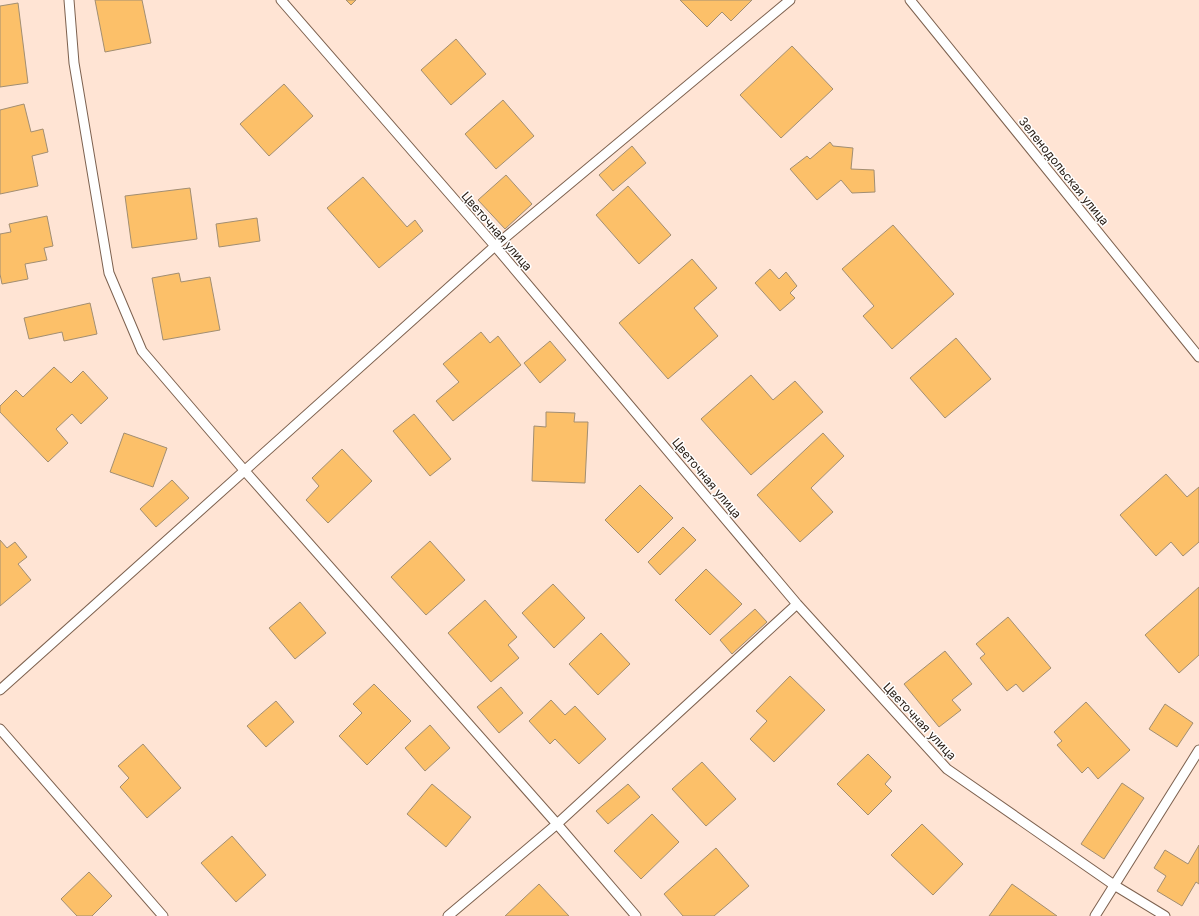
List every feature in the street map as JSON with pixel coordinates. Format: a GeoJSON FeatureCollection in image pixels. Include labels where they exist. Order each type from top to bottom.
{"type":"FeatureCollection","features":[{"type":"Feature","properties":{"kind":"lane"},"geometry":{"type":"LineString","coordinates":[[69,0],[74,63],[109,273],[142,352],[636,916]]}},
{"type":"Feature","properties":{"kind":"lane","name":"Цветочная улица"},"geometry":{"type":"LineString","coordinates":[[281,0],[495,246],[797,604],[947,770],[1114,885],[1165,916]]}},
{"type":"Feature","properties":{"kind":"lane"},"geometry":{"type":"LineString","coordinates":[[0,690],[495,246],[790,0]]}},
{"type":"Feature","properties":{"kind":"lane","name":"Зеленодольская улица"},"geometry":{"type":"LineString","coordinates":[[910,0],[1199,357]]}},
{"type":"Feature","properties":{"kind":"lane"},"geometry":{"type":"LineString","coordinates":[[448,916],[557,824],[797,604]]}},
{"type":"Feature","properties":{"kind":"lane"},"geometry":{"type":"LineString","coordinates":[[0,729],[163,916]]}},
{"type":"Feature","properties":{"kind":"lane"},"geometry":{"type":"LineString","coordinates":[[1094,916],[1199,750]]}},
{"type":"Feature","properties":{"kind":"building"},"geometry":{"type":"Polygon","coordinates":[[[95,0],[142,0],[151,43],[105,52],[95,0]]]}},
{"type":"Feature","properties":{"kind":"building"},"geometry":{"type":"Polygon","coordinates":[[[346,0],[356,0],[351,5],[346,0]]]}},
{"type":"Feature","properties":{"kind":"building"},"geometry":{"type":"Polygon","coordinates":[[[680,0],[752,0],[731,21],[722,12],[707,27],[680,0]]]}},
{"type":"Feature","properties":{"kind":"building"},"geometry":{"type":"Polygon","coordinates":[[[18,3],[28,83],[0,87],[0,6],[18,3]]]}},
{"type":"Feature","properties":{"kind":"building"},"geometry":{"type":"Polygon","coordinates":[[[456,39],[486,74],[451,105],[421,70],[456,39]]]}},
{"type":"Feature","properties":{"kind":"building"},"geometry":{"type":"Polygon","coordinates":[[[792,46],[833,89],[781,138],[740,95],[792,46]]]}},
{"type":"Feature","properties":{"kind":"building"},"geometry":{"type":"Polygon","coordinates":[[[284,84],[313,116],[269,156],[240,124],[284,84]]]}},
{"type":"Feature","properties":{"kind":"building"},"geometry":{"type":"Polygon","coordinates":[[[503,100],[534,136],[496,169],[465,134],[503,100]]]}},
{"type":"Feature","properties":{"kind":"building"},"geometry":{"type":"Polygon","coordinates":[[[24,104],[31,132],[43,129],[48,152],[32,156],[38,186],[0,194],[0,110],[24,104]]]}},
{"type":"Feature","properties":{"kind":"building"},"geometry":{"type":"Polygon","coordinates":[[[830,142],[833,146],[853,148],[851,169],[874,170],[875,192],[852,193],[841,180],[817,200],[790,169],[807,156],[810,159],[830,142]]]}},
{"type":"Feature","properties":{"kind":"building"},"geometry":{"type":"Polygon","coordinates":[[[632,146],[646,163],[613,191],[599,175],[632,146]]]}},
{"type":"Feature","properties":{"kind":"building"},"geometry":{"type":"Polygon","coordinates":[[[506,175],[532,204],[505,229],[478,200],[506,175]]]}},
{"type":"Feature","properties":{"kind":"building"},"geometry":{"type":"Polygon","coordinates":[[[363,177],[407,227],[415,220],[423,231],[379,268],[327,208],[363,177]]]}},
{"type":"Feature","properties":{"kind":"building"},"geometry":{"type":"Polygon","coordinates":[[[628,186],[671,235],[639,264],[596,215],[628,186]]]}},
{"type":"Feature","properties":{"kind":"building"},"geometry":{"type":"Polygon","coordinates":[[[190,188],[197,239],[132,248],[125,196],[190,188]]]}},
{"type":"Feature","properties":{"kind":"building"},"geometry":{"type":"Polygon","coordinates":[[[47,216],[53,246],[44,248],[47,260],[25,264],[28,279],[2,284],[0,274],[0,234],[11,232],[9,224],[47,216]]]}},
{"type":"Feature","properties":{"kind":"building"},"geometry":{"type":"Polygon","coordinates":[[[257,218],[260,241],[219,247],[216,224],[257,218]]]}},
{"type":"Feature","properties":{"kind":"building"},"geometry":{"type":"Polygon","coordinates":[[[893,225],[954,294],[892,349],[863,316],[874,306],[842,269],[893,225]]]}},
{"type":"Feature","properties":{"kind":"building"},"geometry":{"type":"Polygon","coordinates":[[[692,259],[717,288],[694,308],[718,336],[668,379],[619,323],[692,259]]]}},
{"type":"Feature","properties":{"kind":"building"},"geometry":{"type":"Polygon","coordinates":[[[770,269],[779,279],[786,272],[797,286],[790,293],[795,298],[780,311],[755,283],[770,269]]]}},
{"type":"Feature","properties":{"kind":"building"},"geometry":{"type":"Polygon","coordinates":[[[179,273],[181,282],[210,277],[220,330],[163,340],[152,278],[179,273]]]}},
{"type":"Feature","properties":{"kind":"building"},"geometry":{"type":"Polygon","coordinates":[[[90,303],[97,334],[64,341],[62,332],[29,339],[24,318],[90,303]]]}},
{"type":"Feature","properties":{"kind":"building"},"geometry":{"type":"Polygon","coordinates":[[[481,332],[490,343],[498,336],[521,365],[453,421],[436,401],[459,382],[443,364],[481,332]]]}},
{"type":"Feature","properties":{"kind":"building"},"geometry":{"type":"Polygon","coordinates":[[[956,338],[991,379],[945,418],[910,378],[956,338]]]}},
{"type":"Feature","properties":{"kind":"building"},"geometry":{"type":"Polygon","coordinates":[[[550,341],[566,360],[540,383],[524,363],[550,341]]]}},
{"type":"Feature","properties":{"kind":"building"},"geometry":{"type":"Polygon","coordinates":[[[54,367],[71,383],[83,371],[108,398],[81,424],[72,414],[56,429],[68,443],[48,462],[0,412],[0,406],[16,390],[23,397],[54,367]]]}},
{"type":"Feature","properties":{"kind":"building"},"geometry":{"type":"Polygon","coordinates":[[[751,375],[773,400],[795,381],[823,412],[751,475],[701,419],[751,375]]]}},
{"type":"Feature","properties":{"kind":"building"},"geometry":{"type":"Polygon","coordinates":[[[546,412],[575,413],[574,422],[588,422],[585,483],[532,481],[534,426],[546,427],[546,412]]]}},
{"type":"Feature","properties":{"kind":"building"},"geometry":{"type":"Polygon","coordinates":[[[414,414],[451,459],[430,476],[393,431],[414,414]]]}},
{"type":"Feature","properties":{"kind":"building"},"geometry":{"type":"Polygon","coordinates":[[[124,433],[167,448],[153,487],[110,472],[124,433]]]}},
{"type":"Feature","properties":{"kind":"building"},"geometry":{"type":"Polygon","coordinates":[[[823,433],[844,456],[811,488],[833,512],[800,542],[757,495],[823,433]]]}},
{"type":"Feature","properties":{"kind":"building"},"geometry":{"type":"Polygon","coordinates":[[[342,449],[372,481],[328,523],[306,500],[319,486],[312,478],[342,449]]]}},
{"type":"Feature","properties":{"kind":"building"},"geometry":{"type":"Polygon","coordinates":[[[1166,474],[1187,497],[1199,487],[1199,542],[1183,556],[1171,542],[1156,556],[1120,515],[1166,474]]]}},
{"type":"Feature","properties":{"kind":"building"},"geometry":{"type":"Polygon","coordinates":[[[172,480],[189,498],[156,527],[140,509],[172,480]]]}},
{"type":"Feature","properties":{"kind":"building"},"geometry":{"type":"Polygon","coordinates":[[[640,485],[673,518],[638,553],[605,520],[640,485]]]}},
{"type":"Feature","properties":{"kind":"building"},"geometry":{"type":"Polygon","coordinates":[[[683,527],[696,540],[660,575],[648,562],[683,527]]]}},
{"type":"Feature","properties":{"kind":"building"},"geometry":{"type":"Polygon","coordinates":[[[0,540],[7,548],[15,542],[27,557],[18,564],[31,580],[0,606],[0,540]]]}},
{"type":"Feature","properties":{"kind":"building"},"geometry":{"type":"Polygon","coordinates":[[[430,541],[465,580],[426,615],[391,577],[430,541]]]}},
{"type":"Feature","properties":{"kind":"building"},"geometry":{"type":"Polygon","coordinates":[[[706,569],[742,604],[710,635],[675,600],[706,569]]]}},
{"type":"Feature","properties":{"kind":"building"},"geometry":{"type":"Polygon","coordinates":[[[553,584],[585,618],[554,648],[522,613],[553,584]]]}},
{"type":"Feature","properties":{"kind":"building"},"geometry":{"type":"Polygon","coordinates":[[[1199,587],[1199,655],[1179,673],[1145,635],[1199,587]]]}},
{"type":"Feature","properties":{"kind":"building"},"geometry":{"type":"Polygon","coordinates":[[[485,600],[517,637],[508,645],[519,658],[491,682],[448,633],[485,600]]]}},
{"type":"Feature","properties":{"kind":"building"},"geometry":{"type":"Polygon","coordinates":[[[300,602],[326,633],[295,659],[269,628],[300,602]]]}},
{"type":"Feature","properties":{"kind":"building"},"geometry":{"type":"Polygon","coordinates":[[[755,609],[767,622],[732,654],[720,640],[755,609]]]}},
{"type":"Feature","properties":{"kind":"building"},"geometry":{"type":"Polygon","coordinates":[[[1008,617],[1051,668],[1023,692],[1016,684],[1007,691],[980,658],[985,654],[976,644],[1008,617]]]}},
{"type":"Feature","properties":{"kind":"building"},"geometry":{"type":"Polygon","coordinates":[[[601,633],[630,664],[598,695],[569,664],[601,633]]]}},
{"type":"Feature","properties":{"kind":"building"},"geometry":{"type":"Polygon","coordinates":[[[945,651],[972,684],[952,700],[961,710],[939,727],[904,684],[945,651]]]}},
{"type":"Feature","properties":{"kind":"building"},"geometry":{"type":"Polygon","coordinates":[[[790,676],[825,710],[774,762],[750,739],[767,721],[756,711],[790,676]]]}},
{"type":"Feature","properties":{"kind":"building"},"geometry":{"type":"Polygon","coordinates":[[[374,684],[411,721],[367,765],[339,736],[362,713],[353,704],[374,684]]]}},
{"type":"Feature","properties":{"kind":"building"},"geometry":{"type":"Polygon","coordinates":[[[501,687],[523,713],[499,733],[477,707],[501,687]]]}},
{"type":"Feature","properties":{"kind":"building"},"geometry":{"type":"Polygon","coordinates":[[[551,700],[565,715],[575,706],[606,739],[579,764],[555,739],[550,744],[529,721],[551,700]]]}},
{"type":"Feature","properties":{"kind":"building"},"geometry":{"type":"Polygon","coordinates":[[[276,701],[294,722],[266,747],[247,726],[276,701]]]}},
{"type":"Feature","properties":{"kind":"building"},"geometry":{"type":"Polygon","coordinates":[[[1086,702],[1130,750],[1098,779],[1088,767],[1082,773],[1057,745],[1062,741],[1054,732],[1086,702]]]}},
{"type":"Feature","properties":{"kind":"building"},"geometry":{"type":"Polygon","coordinates":[[[1165,704],[1193,723],[1177,747],[1149,729],[1165,704]]]}},
{"type":"Feature","properties":{"kind":"building"},"geometry":{"type":"Polygon","coordinates":[[[430,725],[450,748],[425,771],[405,748],[430,725]]]}},
{"type":"Feature","properties":{"kind":"building"},"geometry":{"type":"Polygon","coordinates":[[[143,744],[181,788],[147,818],[120,787],[129,778],[118,766],[143,744]]]}},
{"type":"Feature","properties":{"kind":"building"},"geometry":{"type":"Polygon","coordinates":[[[868,754],[891,777],[885,784],[892,791],[868,815],[837,784],[868,754]]]}},
{"type":"Feature","properties":{"kind":"building"},"geometry":{"type":"Polygon","coordinates":[[[702,762],[736,799],[706,826],[672,789],[702,762]]]}},
{"type":"Feature","properties":{"kind":"building"},"geometry":{"type":"Polygon","coordinates":[[[1122,783],[1144,798],[1104,859],[1081,844],[1122,783]]]}},
{"type":"Feature","properties":{"kind":"building"},"geometry":{"type":"Polygon","coordinates":[[[432,784],[471,817],[446,847],[407,814],[432,784]]]}},
{"type":"Feature","properties":{"kind":"building"},"geometry":{"type":"Polygon","coordinates":[[[628,784],[640,797],[608,824],[596,811],[628,784]]]}},
{"type":"Feature","properties":{"kind":"building"},"geometry":{"type":"Polygon","coordinates":[[[652,814],[679,842],[641,879],[614,851],[652,814]]]}},
{"type":"Feature","properties":{"kind":"building"},"geometry":{"type":"Polygon","coordinates":[[[922,824],[963,864],[933,895],[891,855],[922,824]]]}},
{"type":"Feature","properties":{"kind":"building"},"geometry":{"type":"Polygon","coordinates":[[[232,836],[266,875],[236,902],[201,863],[232,836]]]}},
{"type":"Feature","properties":{"kind":"building"},"geometry":{"type":"Polygon","coordinates":[[[1199,845],[1199,884],[1196,882],[1182,906],[1157,891],[1166,876],[1154,868],[1165,850],[1188,864],[1199,845]]]}},
{"type":"Feature","properties":{"kind":"building"},"geometry":{"type":"Polygon","coordinates":[[[716,848],[749,886],[714,916],[683,916],[664,894],[716,848]]]}},
{"type":"Feature","properties":{"kind":"building"},"geometry":{"type":"Polygon","coordinates":[[[89,872],[112,896],[92,916],[77,916],[61,899],[89,872]]]}},
{"type":"Feature","properties":{"kind":"building"},"geometry":{"type":"Polygon","coordinates":[[[539,884],[569,916],[505,916],[539,884]]]}},
{"type":"Feature","properties":{"kind":"building"},"geometry":{"type":"Polygon","coordinates":[[[1012,884],[1057,916],[989,916],[1012,884]]]}}]}
